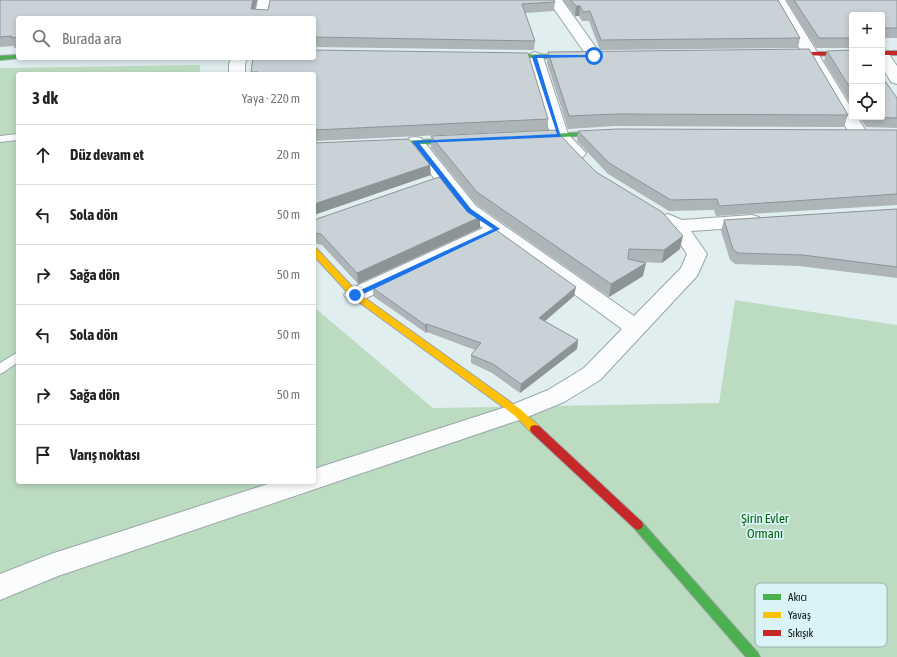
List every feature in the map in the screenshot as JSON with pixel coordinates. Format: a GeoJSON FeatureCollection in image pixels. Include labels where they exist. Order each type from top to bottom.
{"type":"FeatureCollection","features":[{"type":"Feature","properties":{"kind":"street"},"geometry":{"type":"LineString","coordinates":[[261,16],[265,0]]}},
{"type":"Feature","properties":{"kind":"street"},"geometry":{"type":"LineString","coordinates":[[555,0],[598,56]]}},
{"type":"Feature","properties":{"kind":"street"},"geometry":{"type":"LineString","coordinates":[[778,0],[858,134]]}},
{"type":"Feature","properties":{"kind":"street"},"geometry":{"type":"LineString","coordinates":[[885,54],[897,53]]}},
{"type":"Feature","properties":{"kind":"street"},"geometry":{"type":"LineString","coordinates":[[769,55],[849,54]]}},
{"type":"Feature","properties":{"kind":"street"},"geometry":{"type":"LineString","coordinates":[[487,56],[598,56]]}},
{"type":"Feature","properties":{"kind":"street"},"geometry":{"type":"LineString","coordinates":[[535,57],[560,136],[591,168]]}},
{"type":"Feature","properties":{"kind":"street"},"geometry":{"type":"LineString","coordinates":[[0,58],[16,58]]}},
{"type":"Feature","properties":{"kind":"street"},"geometry":{"type":"LineString","coordinates":[[885,59],[897,79]]}},
{"type":"Feature","properties":{"kind":"street"},"geometry":{"type":"LineString","coordinates":[[237,72],[238,60]]}},
{"type":"Feature","properties":{"kind":"street"},"geometry":{"type":"LineString","coordinates":[[522,137],[615,133]]}},
{"type":"Feature","properties":{"kind":"street"},"geometry":{"type":"LineString","coordinates":[[376,144],[468,140]]}},
{"type":"Feature","properties":{"kind":"street"},"geometry":{"type":"LineString","coordinates":[[415,142],[436,181],[469,210],[498,229],[636,328]]}},
{"type":"Feature","properties":{"kind":"street"},"geometry":{"type":"LineString","coordinates":[[316,478],[517,412],[556,396],[592,374],[690,271],[697,254],[678,226],[652,210]]}},
{"type":"Feature","properties":{"kind":"street"},"geometry":{"type":"LineString","coordinates":[[678,226],[772,220]]}},
{"type":"Feature","properties":{"kind":"street"},"geometry":{"type":"LineString","coordinates":[[355,295],[498,229]]}},
{"type":"Feature","properties":{"kind":"street"},"geometry":{"type":"LineString","coordinates":[[316,253],[355,295],[517,412],[631,518],[754,657]]}},
{"type":"Feature","properties":{"kind":"street"},"geometry":{"type":"LineString","coordinates":[[0,587],[52,566],[300,484]]}},
{"type":"Feature","properties":{"kind":"lane"},"geometry":{"type":"LineString","coordinates":[[0,138],[16,137]]}},
{"type":"Feature","properties":{"kind":"lane"},"geometry":{"type":"LineString","coordinates":[[0,369],[16,357]]}},
{"type":"Feature","properties":{"kind":"green space","name":"Şirin Evler Ormanı"},"geometry":{"type":"Polygon","coordinates":[[[200,65],[200,72],[16,72],[16,484],[316,484],[316,309],[433,408],[719,403],[735,300],[897,325],[897,657],[0,657],[0,68],[200,65]]]}},
{"type":"Feature","properties":{"kind":"building"},"geometry":{"type":"Polygon","coordinates":[[[0,0],[253,0],[251,9],[268,10],[270,0],[554,0],[555,2],[522,4],[535,41],[316,37],[316,16],[16,16],[16,37],[11,38],[12,36],[0,37],[0,0]]]}},
{"type":"Feature","properties":{"kind":"building"},"geometry":{"type":"Polygon","coordinates":[[[571,0],[778,0],[800,38],[601,40],[590,11],[583,12],[580,6],[576,6],[571,0]]]}},
{"type":"Feature","properties":{"kind":"building"},"geometry":{"type":"Polygon","coordinates":[[[794,0],[897,0],[897,28],[885,28],[885,12],[849,12],[849,38],[819,38],[794,0]]]}},
{"type":"Feature","properties":{"kind":"building"},"geometry":{"type":"Polygon","coordinates":[[[809,49],[848,115],[617,114],[569,116],[548,52],[809,49]]]}},
{"type":"Feature","properties":{"kind":"building"},"geometry":{"type":"Polygon","coordinates":[[[316,50],[528,53],[548,119],[316,130],[316,72],[251,72],[253,60],[316,60],[316,50]]]}},
{"type":"Feature","properties":{"kind":"building"},"geometry":{"type":"Polygon","coordinates":[[[849,50],[849,86],[827,51],[849,50]]]}},
{"type":"Feature","properties":{"kind":"building"},"geometry":{"type":"Polygon","coordinates":[[[885,81],[897,98],[897,118],[885,118],[885,81]]]}},
{"type":"Feature","properties":{"kind":"building"},"geometry":{"type":"Polygon","coordinates":[[[617,129],[897,130],[897,194],[719,206],[717,199],[671,200],[609,163],[578,131],[617,129]]]}},
{"type":"Feature","properties":{"kind":"building"},"geometry":{"type":"Polygon","coordinates":[[[555,130],[596,172],[662,212],[683,236],[664,250],[629,249],[628,259],[646,263],[611,284],[477,192],[431,136],[555,130]]]}},
{"type":"Feature","properties":{"kind":"building"},"geometry":{"type":"Polygon","coordinates":[[[409,139],[430,165],[316,203],[316,143],[409,139]]]}},
{"type":"Feature","properties":{"kind":"building"},"geometry":{"type":"Polygon","coordinates":[[[439,177],[461,204],[480,217],[357,273],[321,234],[316,233],[316,219],[439,177]]]}},
{"type":"Feature","properties":{"kind":"building"},"geometry":{"type":"Polygon","coordinates":[[[897,209],[897,267],[803,255],[738,253],[733,249],[724,220],[897,209]]]}},
{"type":"Feature","properties":{"kind":"building"},"geometry":{"type":"Polygon","coordinates":[[[496,230],[576,287],[539,318],[578,340],[521,384],[493,364],[471,355],[481,343],[427,324],[425,325],[373,288],[496,230]]]}},
{"type":"Feature","properties":{"kind":"traffic: fast"},"geometry":{"type":"LineString","coordinates":[[499,56],[577,57]]}},
{"type":"Feature","properties":{"kind":"traffic: fast"},"geometry":{"type":"LineString","coordinates":[[0,58],[16,57]]}},
{"type":"Feature","properties":{"kind":"traffic: fast"},"geometry":{"type":"LineString","coordinates":[[531,137],[608,133]]}},
{"type":"Feature","properties":{"kind":"traffic: fast"},"geometry":{"type":"LineString","coordinates":[[383,144],[461,140]]}},
{"type":"Feature","properties":{"kind":"traffic: fast"},"geometry":{"type":"LineString","coordinates":[[638,525],[754,657]]}},
{"type":"Feature","properties":{"kind":"traffic: slow"},"geometry":{"type":"LineString","coordinates":[[316,253],[355,295],[517,412],[535,429]]}},
{"type":"Feature","properties":{"kind":"traffic: jam"},"geometry":{"type":"LineString","coordinates":[[885,53],[897,53]]}},
{"type":"Feature","properties":{"kind":"traffic: jam"},"geometry":{"type":"LineString","coordinates":[[781,54],[849,54]]}},
{"type":"Feature","properties":{"kind":"traffic: jam"},"geometry":{"type":"LineString","coordinates":[[535,429],[638,525]]}},
{"type":"Feature","properties":{"kind":"route"},"geometry":{"type":"LineString","coordinates":[[355,295],[498,229],[469,210],[415,142],[560,136],[535,57],[594,56]]}}]}
